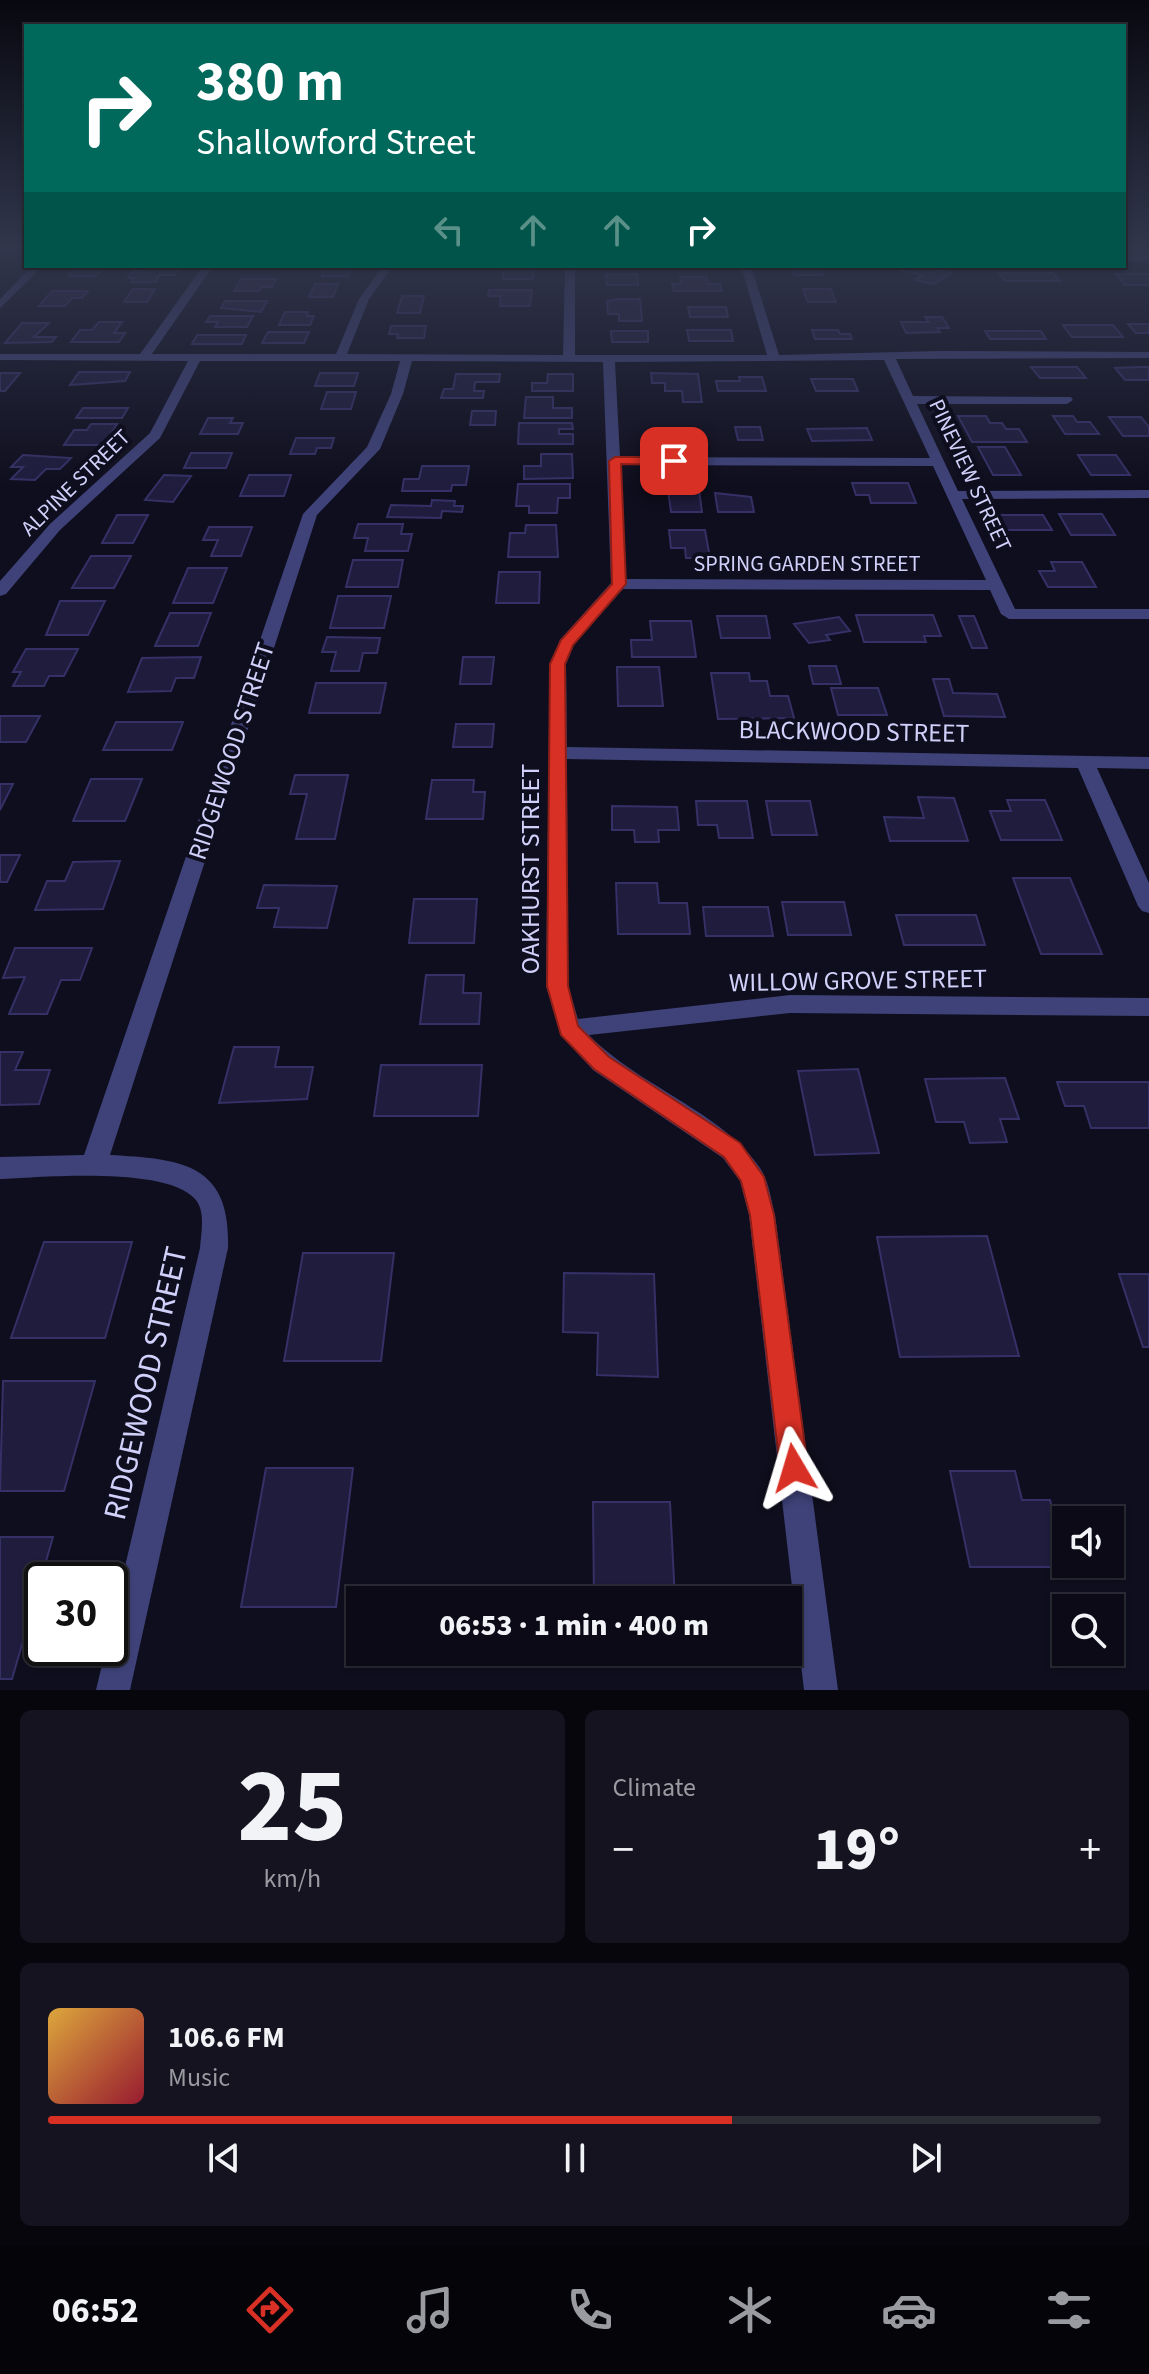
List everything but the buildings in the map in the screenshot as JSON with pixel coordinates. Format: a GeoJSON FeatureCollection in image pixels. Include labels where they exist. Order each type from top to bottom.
{"type":"FeatureCollection","features":[{"type":"Feature","properties":{"kind":"street"},"geometry":{"type":"LineString","coordinates":[[144,357],[164,329]]}},
{"type":"Feature","properties":{"kind":"street"},"geometry":{"type":"LineString","coordinates":[[340,358],[352,329]]}},
{"type":"Feature","properties":{"kind":"street"},"geometry":{"type":"LineString","coordinates":[[569,329],[569,358]]}},
{"type":"Feature","properties":{"kind":"street"},"geometry":{"type":"LineString","coordinates":[[765,329],[774,359]]}},
{"type":"Feature","properties":{"kind":"street"},"geometry":{"type":"LineString","coordinates":[[0,357],[774,359],[1149,355]]}},
{"type":"Feature","properties":{"kind":"street","name":"ALPINE STREET"},"geometry":{"type":"LineString","coordinates":[[0,591],[55,527],[155,435],[196,357]]}},
{"type":"Feature","properties":{"kind":"street","name":"PINEVIEW STREET"},"geometry":{"type":"LineString","coordinates":[[889,357],[1009,614],[1149,614]]}},
{"type":"Feature","properties":{"kind":"street","name":"RIDGEWOOD STREET"},"geometry":{"type":"LineString","coordinates":[[113,1690],[214,1248],[215,1211],[202,1188],[153,1168],[93,1167],[310,514],[373,449],[397,394],[407,358]]}},
{"type":"Feature","properties":{"kind":"street"},"geometry":{"type":"LineString","coordinates":[[609,359],[619,584]]}},
{"type":"Feature","properties":{"kind":"street"},"geometry":{"type":"LineString","coordinates":[[909,400],[1067,400]]}},
{"type":"Feature","properties":{"kind":"street"},"geometry":{"type":"LineString","coordinates":[[615,461],[939,462]]}},
{"type":"Feature","properties":{"kind":"street"},"geometry":{"type":"LineString","coordinates":[[954,495],[1149,494]]}},
{"type":"Feature","properties":{"kind":"street","name":"SPRING GARDEN STREET"},"geometry":{"type":"LineString","coordinates":[[619,584],[995,585]]}},
{"type":"Feature","properties":{"kind":"street","name":"OAKHURST STREET"},"geometry":{"type":"LineString","coordinates":[[619,584],[566,643],[558,664],[557,986],[569,1029],[601,1063],[732,1150],[752,1177],[762,1215],[821,1690]]}},
{"type":"Feature","properties":{"kind":"street","name":"BLACKWOOD STREET"},"geometry":{"type":"LineString","coordinates":[[559,753],[1149,763]]}},
{"type":"Feature","properties":{"kind":"street"},"geometry":{"type":"LineString","coordinates":[[1084,760],[1149,906]]}},
{"type":"Feature","properties":{"kind":"street","name":"WILLOW GROVE STREET"},"geometry":{"type":"LineString","coordinates":[[569,1029],[724,1009],[790,1004],[1149,1007]]}},
{"type":"Feature","properties":{"kind":"street"},"geometry":{"type":"LineString","coordinates":[[0,1168],[93,1167]]}},
{"type":"Feature","properties":{"kind":"route"},"geometry":{"type":"LineString","coordinates":[[674,461],[615,461],[619,584],[566,643],[558,664],[557,986],[569,1029],[601,1063],[732,1150],[752,1177],[762,1215],[794,1468]]}}]}
